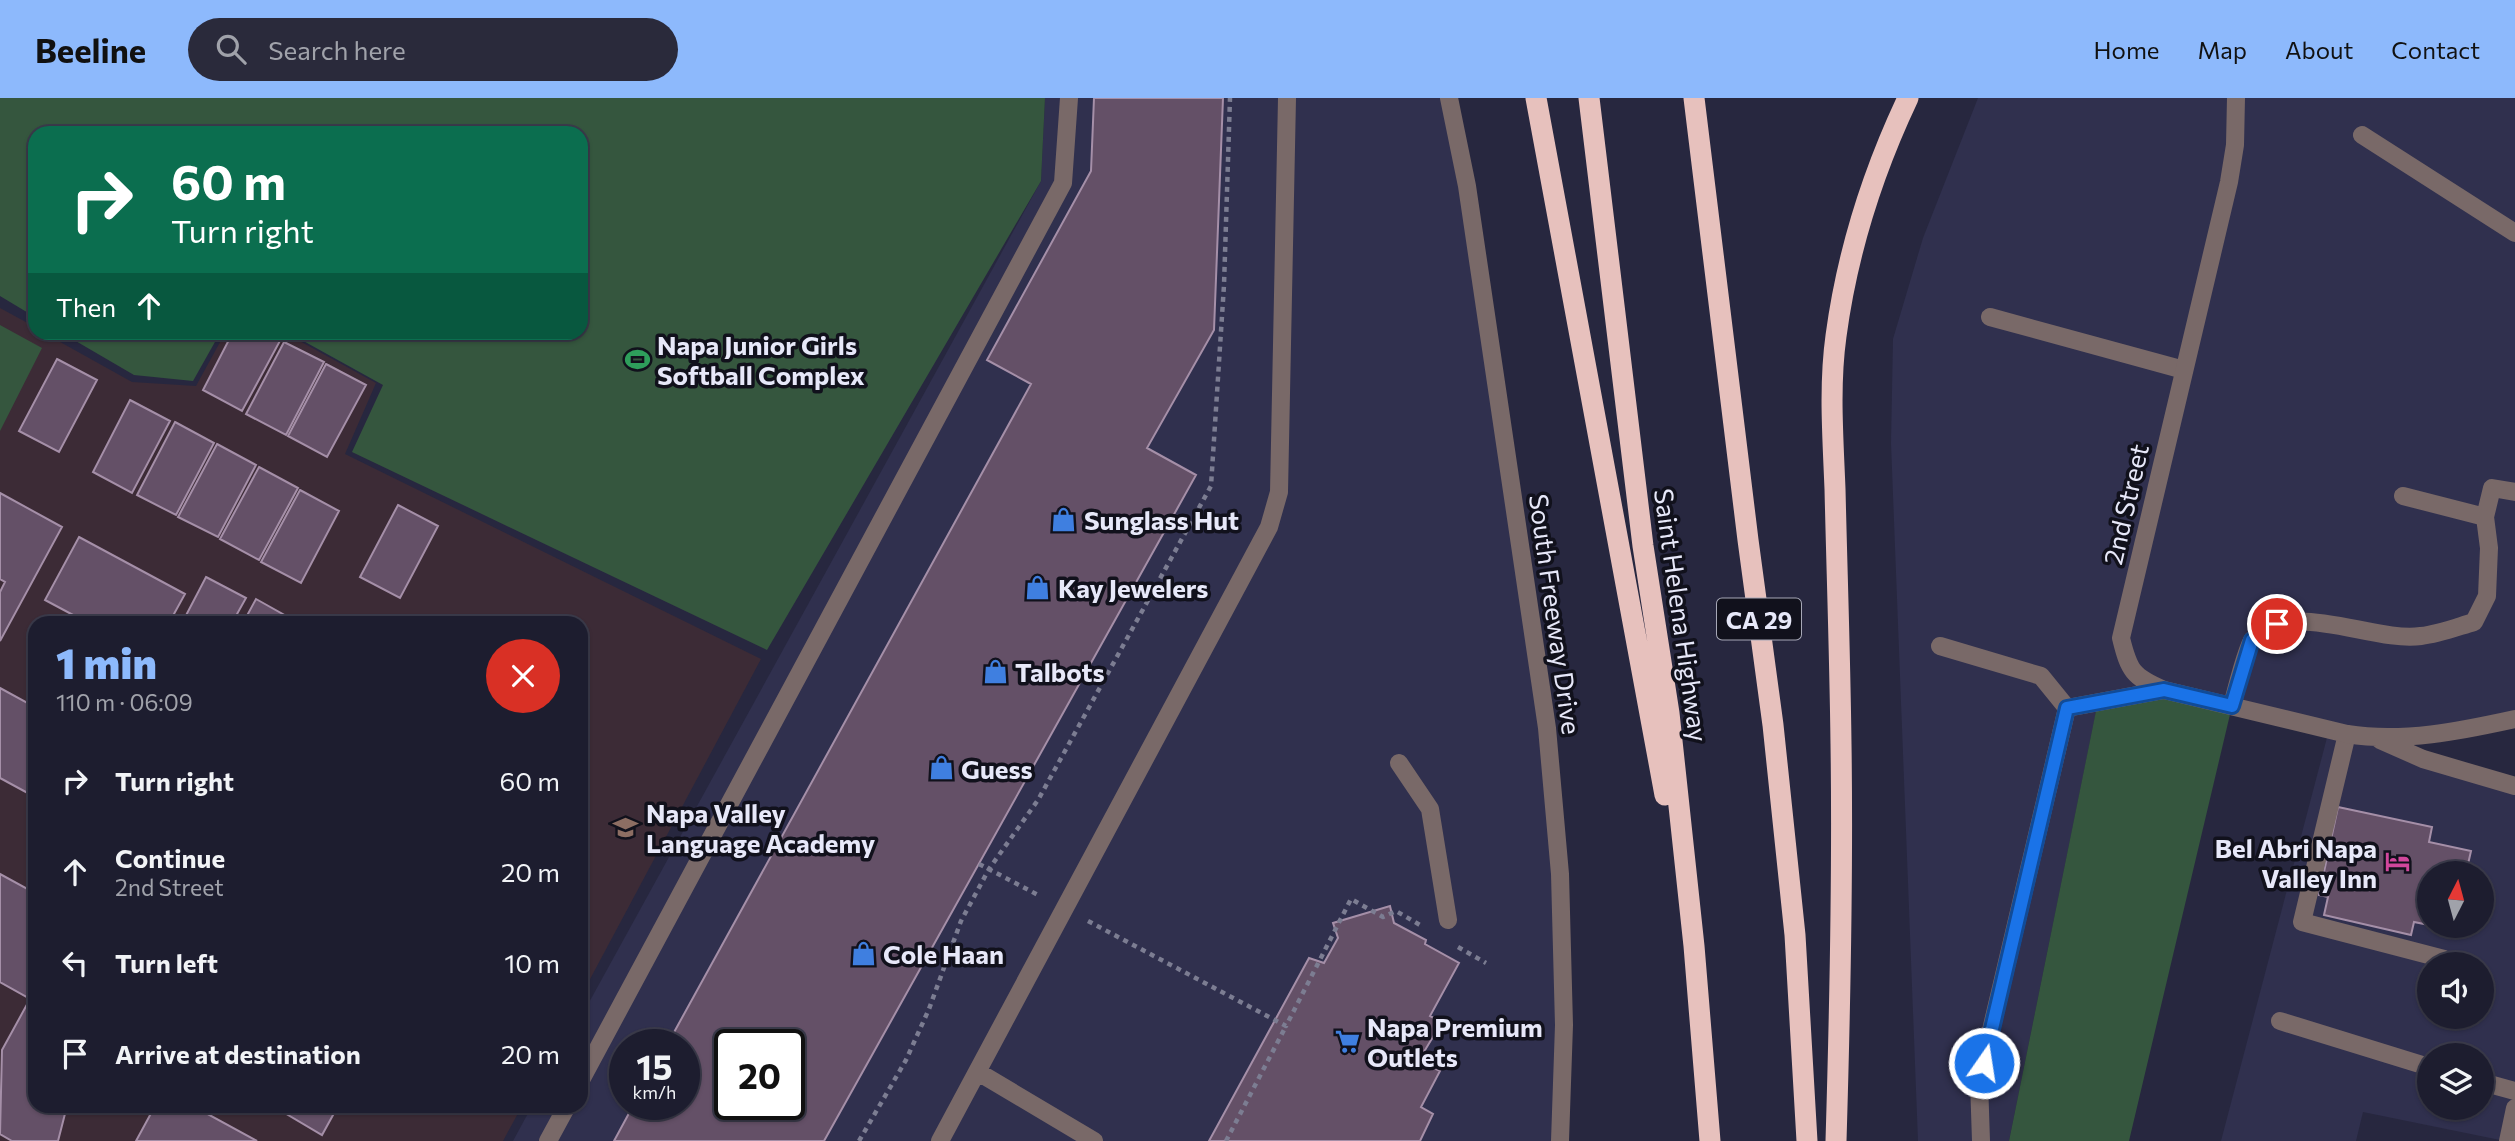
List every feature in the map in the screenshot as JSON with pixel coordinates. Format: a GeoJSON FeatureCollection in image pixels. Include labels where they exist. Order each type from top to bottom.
{"type":"FeatureCollection","features":[{"type":"Feature","properties":{"kind":"highway"},"geometry":{"type":"LineString","coordinates":[[1536,98],[1694,946]]}},
{"type":"Feature","properties":{"kind":"highway","name":"Saint Helena Highway"},"geometry":{"type":"LineString","coordinates":[[1589,98],[1643,546],[1669,713],[1694,946],[1710,1141]]}},
{"type":"Feature","properties":{"kind":"highway","name":"CA 29"},"geometry":{"type":"LineString","coordinates":[[1694,98],[1773,725],[1795,936],[1807,1141]]}},
{"type":"Feature","properties":{"kind":"highway"},"geometry":{"type":"LineString","coordinates":[[1836,1141],[1841,941],[1841,744],[1832,397],[1836,338],[1844,284],[1860,228],[1877,174],[1908,98]]}},
{"type":"Feature","properties":{"kind":"street"},"geometry":{"type":"LineString","coordinates":[[588,1067],[1063,183],[1069,98]]}},
{"type":"Feature","properties":{"kind":"street"},"geometry":{"type":"LineString","coordinates":[[940,1141],[1269,527],[1279,492],[1287,98]]}},
{"type":"Feature","properties":{"kind":"street","name":"South Freeway Drive"},"geometry":{"type":"LineString","coordinates":[[1449,98],[1467,186],[1548,728],[1560,874],[1564,1025],[1560,1141]]}},
{"type":"Feature","properties":{"kind":"street","name":"2nd Street"},"geometry":{"type":"LineString","coordinates":[[2236,98],[2235,145],[2229,181],[2121,638],[2127,663],[2142,680],[2164,690],[2377,739],[2423,759],[2515,786]]}},
{"type":"Feature","properties":{"kind":"street"},"geometry":{"type":"LineString","coordinates":[[2362,135],[2515,233]]}},
{"type":"Feature","properties":{"kind":"street"},"geometry":{"type":"LineString","coordinates":[[1990,317],[2184,370]]}},
{"type":"Feature","properties":{"kind":"street"},"geometry":{"type":"LineString","coordinates":[[2232,706],[2252,640],[2277,624],[2314,621],[2366,633],[2420,636],[2474,622],[2487,596],[2489,548],[2486,517],[2492,488],[2515,492]]}},
{"type":"Feature","properties":{"kind":"street"},"geometry":{"type":"LineString","coordinates":[[2403,496],[2486,517]]}},
{"type":"Feature","properties":{"kind":"street"},"geometry":{"type":"LineString","coordinates":[[1940,646],[2041,676],[2067,708]]}},
{"type":"Feature","properties":{"kind":"street"},"geometry":{"type":"LineString","coordinates":[[2067,708],[2164,690]]}},
{"type":"Feature","properties":{"kind":"street"},"geometry":{"type":"LineString","coordinates":[[1981,1141],[1979,1082],[2067,708]]}},
{"type":"Feature","properties":{"kind":"street","name":"2nd Street"},"geometry":{"type":"LineString","coordinates":[[2377,739],[2468,729],[2515,719]]}},
{"type":"Feature","properties":{"kind":"street"},"geometry":{"type":"LineString","coordinates":[[2347,734],[2302,922],[2417,952]]}},
{"type":"Feature","properties":{"kind":"street"},"geometry":{"type":"LineString","coordinates":[[1399,763],[1430,809],[1448,920]]}},
{"type":"Feature","properties":{"kind":"street"},"geometry":{"type":"LineString","coordinates":[[2280,1021],[2417,1063]]}},
{"type":"Feature","properties":{"kind":"street"},"geometry":{"type":"LineString","coordinates":[[978,1072],[1094,1141]]}},
{"type":"Feature","properties":{"kind":"street"},"geometry":{"type":"LineString","coordinates":[[2494,1085],[2515,1091]]}},
{"type":"Feature","properties":{"kind":"street"},"geometry":{"type":"LineString","coordinates":[[2508,1141],[2515,1108]]}},
{"type":"Feature","properties":{"kind":"street"},"geometry":{"type":"LineString","coordinates":[[548,1141],[563,1113]]}},
{"type":"Feature","properties":{"kind":"path"},"geometry":{"type":"LineString","coordinates":[[859,1141],[906,1060],[929,1009],[961,921],[989,869],[1038,800],[1211,486],[1224,285],[1230,98]]}},
{"type":"Feature","properties":{"kind":"path"},"geometry":{"type":"LineString","coordinates":[[979,864],[1286,1027]]}},
{"type":"Feature","properties":{"kind":"path"},"geometry":{"type":"LineString","coordinates":[[1226,1141],[1351,899],[1383,917],[1396,911],[1430,931]]}},
{"type":"Feature","properties":{"kind":"path"},"geometry":{"type":"LineString","coordinates":[[1452,943],[1486,963]]}},
{"type":"Feature","properties":{"kind":"shaded area","name":"Napa Premium Outlets"},"geometry":{"type":"Polygon","coordinates":[[[1045,98],[1449,98],[1547,728],[1560,1141],[513,1141],[528,1113],[588,1113],[588,1004],[1041,181],[1045,98]]]}},
{"type":"Feature","properties":{"kind":"shaded area"},"geometry":{"type":"Polygon","coordinates":[[[1978,98],[2515,98],[2515,719],[2379,739],[2515,792],[2515,1141],[2363,1112],[2356,1141],[2221,1141],[2329,730],[2164,690],[2098,702],[2009,1141],[1918,1141],[1891,443],[1893,339],[1923,238],[1978,98]]]}},
{"type":"Feature","properties":{"kind":"shaded area","name":"Napa Valley Language Academy"},"geometry":{"type":"Polygon","coordinates":[[[0,308],[28,323],[28,340],[57,340],[132,382],[196,386],[221,340],[298,340],[376,383],[345,454],[761,659],[588,983],[588,616],[28,616],[28,1113],[518,1113],[503,1141],[0,1141],[0,308]]]}},
{"type":"Feature","properties":{"kind":"green space","name":"Napa Junior Girls Softball Complex"},"geometry":{"type":"Polygon","coordinates":[[[0,98],[1045,98],[1041,181],[767,650],[352,452],[383,385],[302,340],[588,340],[588,126],[28,126],[28,313],[0,296],[0,98]]]}},
{"type":"Feature","properties":{"kind":"green space"},"geometry":{"type":"Polygon","coordinates":[[[0,325],[42,348],[0,431],[0,325]]]}},
{"type":"Feature","properties":{"kind":"green space"},"geometry":{"type":"Polygon","coordinates":[[[74,340],[216,340],[193,381],[134,375],[74,340]]]}},
{"type":"Feature","properties":{"kind":"green space"},"geometry":{"type":"Polygon","coordinates":[[[2164,690],[2232,706],[2129,1141],[2009,1141],[2098,701],[2164,690]]]}},
{"type":"Feature","properties":{"kind":"building"},"geometry":{"type":"Polygon","coordinates":[[[1094,98],[1223,98],[1214,330],[1147,448],[1196,475],[824,1141],[614,1141],[625,1120],[700,1120],[700,1029],[676,1029],[1031,384],[987,360],[1091,171],[1094,98]]]}},
{"type":"Feature","properties":{"kind":"building"},"geometry":{"type":"Polygon","coordinates":[[[229,340],[280,340],[242,411],[203,390],[229,340]]]}},
{"type":"Feature","properties":{"kind":"building"},"geometry":{"type":"Polygon","coordinates":[[[284,342],[324,362],[286,435],[246,414],[284,342]]]}},
{"type":"Feature","properties":{"kind":"building"},"geometry":{"type":"Polygon","coordinates":[[[57,359],[97,380],[59,452],[19,431],[57,359]]]}},
{"type":"Feature","properties":{"kind":"building"},"geometry":{"type":"Polygon","coordinates":[[[326,364],[366,385],[327,457],[288,436],[326,364]]]}},
{"type":"Feature","properties":{"kind":"building"},"geometry":{"type":"Polygon","coordinates":[[[130,400],[170,421],[132,493],[93,472],[130,400]]]}},
{"type":"Feature","properties":{"kind":"building"},"geometry":{"type":"Polygon","coordinates":[[[175,422],[214,443],[176,515],[137,495],[175,422]]]}},
{"type":"Feature","properties":{"kind":"building"},"geometry":{"type":"Polygon","coordinates":[[[217,444],[256,465],[218,537],[178,517],[217,444]]]}},
{"type":"Feature","properties":{"kind":"building"},"geometry":{"type":"Polygon","coordinates":[[[259,467],[298,488],[259,560],[220,539],[259,467]]]}},
{"type":"Feature","properties":{"kind":"building"},"geometry":{"type":"Polygon","coordinates":[[[300,490],[339,511],[301,583],[261,562],[300,490]]]}},
{"type":"Feature","properties":{"kind":"building"},"geometry":{"type":"Polygon","coordinates":[[[0,493],[62,527],[0,641],[0,592],[5,582],[0,579],[0,493]]]}},
{"type":"Feature","properties":{"kind":"building"},"geometry":{"type":"Polygon","coordinates":[[[398,505],[438,526],[400,598],[360,577],[398,505]]]}},
{"type":"Feature","properties":{"kind":"building"},"geometry":{"type":"Polygon","coordinates":[[[79,537],[185,594],[173,616],[75,616],[45,600],[79,537]]]}},
{"type":"Feature","properties":{"kind":"building"},"geometry":{"type":"Polygon","coordinates":[[[206,577],[246,598],[236,616],[186,616],[206,577]]]}},
{"type":"Feature","properties":{"kind":"building"},"geometry":{"type":"Polygon","coordinates":[[[256,599],[286,616],[247,616],[256,599]]]}},
{"type":"Feature","properties":{"kind":"building"},"geometry":{"type":"Polygon","coordinates":[[[0,688],[28,703],[28,793],[0,778],[0,688]]]}},
{"type":"Feature","properties":{"kind":"building","name":"Bel Abri Napa Valley Inn"},"geometry":{"type":"Polygon","coordinates":[[[2338,807],[2432,827],[2429,842],[2471,851],[2469,861],[2417,861],[2417,923],[2414,922],[2411,935],[2324,915],[2328,897],[2319,895],[2338,807]]]}},
{"type":"Feature","properties":{"kind":"building"},"geometry":{"type":"Polygon","coordinates":[[[0,874],[28,889],[28,998],[0,982],[0,874]]]}},
{"type":"Feature","properties":{"kind":"building","name":"Napa Premium Outlets"},"geometry":{"type":"Polygon","coordinates":[[[1390,906],[1394,923],[1426,940],[1425,944],[1459,963],[1430,1016],[1442,1022],[1419,1060],[1440,1071],[1421,1107],[1433,1114],[1420,1141],[1209,1141],[1309,958],[1324,963],[1338,938],[1333,923],[1390,906]]]}},
{"type":"Feature","properties":{"kind":"building"},"geometry":{"type":"Polygon","coordinates":[[[28,1003],[28,1113],[65,1113],[58,1141],[12,1141],[0,1134],[2,1050],[28,1003]]]}},
{"type":"Feature","properties":{"kind":"building"},"geometry":{"type":"Polygon","coordinates":[[[151,1113],[206,1113],[257,1141],[136,1141],[151,1113]]]}},
{"type":"Feature","properties":{"kind":"building"},"geometry":{"type":"Polygon","coordinates":[[[285,1113],[334,1113],[322,1135],[285,1113]]]}},
{"type":"Feature","properties":{"kind":"place","name":"Napa Junior Girls Softball Complex"},"geometry":{"type":"Point","coordinates":[637,359]}},
{"type":"Feature","properties":{"kind":"place","name":"Sunglass Hut"},"geometry":{"type":"Point","coordinates":[1064,519]}},
{"type":"Feature","properties":{"kind":"place","name":"Kay Jewelers"},"geometry":{"type":"Point","coordinates":[1038,587]}},
{"type":"Feature","properties":{"kind":"place","name":"Talbots"},"geometry":{"type":"Point","coordinates":[995,671]}},
{"type":"Feature","properties":{"kind":"place","name":"Guess"},"geometry":{"type":"Point","coordinates":[941,768]}},
{"type":"Feature","properties":{"kind":"place","name":"Napa Valley Language Academy"},"geometry":{"type":"Point","coordinates":[626,827]}},
{"type":"Feature","properties":{"kind":"place","name":"Bel Abri Napa Valley Inn"},"geometry":{"type":"Point","coordinates":[2397,862]}},
{"type":"Feature","properties":{"kind":"place","name":"Cole Haan"},"geometry":{"type":"Point","coordinates":[863,953]}},
{"type":"Feature","properties":{"kind":"place","name":"Napa Premium Outlets"},"geometry":{"type":"Point","coordinates":[1347,1041]}},
{"type":"Feature","properties":{"kind":"route"},"geometry":{"type":"LineString","coordinates":[[1984,1063],[2067,708],[2164,690],[2232,706],[2252,640],[2277,624]]}}]}
